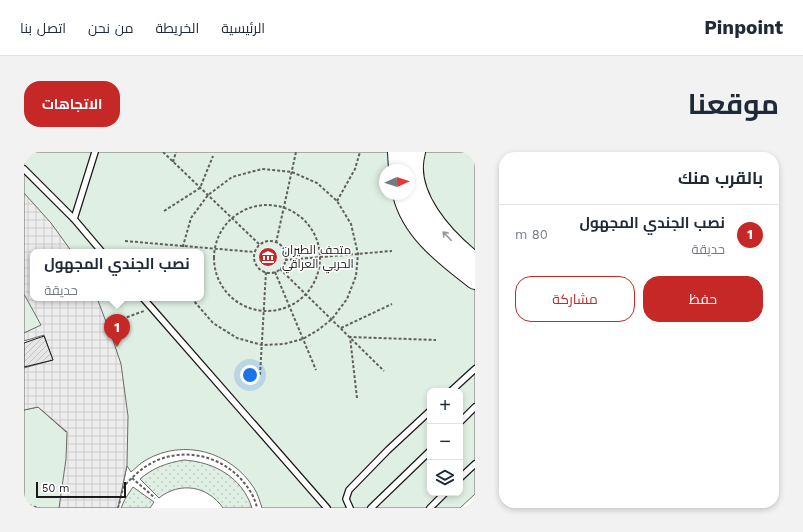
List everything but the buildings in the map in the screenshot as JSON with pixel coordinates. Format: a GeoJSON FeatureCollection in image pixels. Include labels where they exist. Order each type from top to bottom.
{"type":"FeatureCollection","features":[{"type":"Feature","properties":{"kind":"highway"},"geometry":{"type":"LineString","coordinates":[[398,152],[399,164]]}},
{"type":"Feature","properties":{"kind":"highway"},"geometry":{"type":"LineString","coordinates":[[415,152],[414,177],[421,202],[433,221],[448,238],[475,263]]}},
{"type":"Feature","properties":{"kind":"highway"},"geometry":{"type":"LineString","coordinates":[[405,200],[413,219],[423,233],[442,252],[475,279]]}},
{"type":"Feature","properties":{"kind":"lane"},"geometry":{"type":"LineString","coordinates":[[74,219],[95,152]]}},
{"type":"Feature","properties":{"kind":"lane"},"geometry":{"type":"LineString","coordinates":[[24,169],[74,219],[99,249]]}},
{"type":"Feature","properties":{"kind":"lane"},"geometry":{"type":"LineString","coordinates":[[146,301],[327,508]]}},
{"type":"Feature","properties":{"kind":"lane"},"geometry":{"type":"LineString","coordinates":[[454,388],[475,369]]}},
{"type":"Feature","properties":{"kind":"lane"},"geometry":{"type":"LineString","coordinates":[[463,419],[475,407]]}},
{"type":"Feature","properties":{"kind":"lane"},"geometry":{"type":"LineString","coordinates":[[350,508],[346,499],[349,490],[388,450],[427,414]]}},
{"type":"Feature","properties":{"kind":"lane"},"geometry":{"type":"LineString","coordinates":[[371,508],[427,454]]}},
{"type":"Feature","properties":{"kind":"lane"},"geometry":{"type":"LineString","coordinates":[[463,475],[475,464]]}},
{"type":"Feature","properties":{"kind":"lane"},"geometry":{"type":"LineString","coordinates":[[430,508],[442,496]]}},
{"type":"Feature","properties":{"kind":"path"},"geometry":{"type":"LineString","coordinates":[[163,152],[260,245]]}},
{"type":"Feature","properties":{"kind":"path"},"geometry":{"type":"LineString","coordinates":[[173,162],[176,152]]}},
{"type":"Feature","properties":{"kind":"path"},"geometry":{"type":"LineString","coordinates":[[276,243],[296,152]]}},
{"type":"Feature","properties":{"kind":"path"},"geometry":{"type":"LineString","coordinates":[[338,201],[355,169],[360,152]]}},
{"type":"Feature","properties":{"kind":"path"},"geometry":{"type":"LineString","coordinates":[[164,211],[200,188],[213,156]]}},
{"type":"Feature","properties":{"kind":"path"},"geometry":{"type":"LineString","coordinates":[[183,246],[191,218],[208,195],[232,177],[262,169],[292,172],[317,182],[338,201],[352,224],[358,254],[356,276],[347,299],[332,319],[318,330],[303,338],[284,344],[262,344],[237,338],[213,323],[194,301]]}},
{"type":"Feature","properties":{"kind":"path"},"geometry":{"type":"LineString","coordinates":[[270,205],[284,208],[298,215],[309,227],[317,241],[320,257],[314,283],[306,294],[289,306],[277,310],[264,311],[247,307],[232,298],[220,284],[214,267],[215,249],[221,232],[232,218],[243,210],[257,206],[270,205]]}},
{"type":"Feature","properties":{"kind":"path"},"geometry":{"type":"LineString","coordinates":[[125,241],[254,252]]}},
{"type":"Feature","properties":{"kind":"path"},"geometry":{"type":"LineString","coordinates":[[268,241],[276,243],[284,250],[285,260],[280,269],[275,272],[266,272],[257,267],[254,252],[260,245],[268,241]]}},
{"type":"Feature","properties":{"kind":"path"},"geometry":{"type":"LineString","coordinates":[[285,260],[392,251]]}},
{"type":"Feature","properties":{"kind":"path"},"geometry":{"type":"LineString","coordinates":[[280,269],[384,371]]}},
{"type":"Feature","properties":{"kind":"path"},"geometry":{"type":"LineString","coordinates":[[260,375],[266,272]]}},
{"type":"Feature","properties":{"kind":"path"},"geometry":{"type":"LineString","coordinates":[[275,272],[316,370]]}},
{"type":"Feature","properties":{"kind":"path"},"geometry":{"type":"LineString","coordinates":[[341,328],[392,304]]}},
{"type":"Feature","properties":{"kind":"path"},"geometry":{"type":"LineString","coordinates":[[108,324],[152,308]]}},
{"type":"Feature","properties":{"kind":"path"},"geometry":{"type":"LineString","coordinates":[[350,337],[436,340]]}},
{"type":"Feature","properties":{"kind":"path"},"geometry":{"type":"LineString","coordinates":[[350,337],[357,398]]}},
{"type":"Feature","properties":{"kind":"path"},"geometry":{"type":"LineString","coordinates":[[118,508],[123,488],[140,470],[158,460],[177,454],[197,455],[217,460],[234,471],[247,486],[257,504],[257,508]]}},
{"type":"Feature","properties":{"kind":"path"},"geometry":{"type":"LineString","coordinates":[[132,478],[155,498]]}},
{"type":"Feature","properties":{"kind":"path"},"geometry":{"type":"LineString","coordinates":[[24,504],[39,508]]}},
{"type":"Feature","properties":{"kind":"green space"},"geometry":{"type":"Polygon","coordinates":[[[24,152],[475,152],[475,494],[460,508],[262,508],[254,488],[233,465],[206,452],[176,450],[161,453],[144,461],[131,472],[127,466],[118,508],[24,508],[24,410],[38,407],[66,432],[54,362],[41,326],[24,333],[24,152]]]}},
{"type":"Feature","properties":{"kind":"green space"},"geometry":{"type":"Polygon","coordinates":[[[184,460],[206,464],[226,473],[241,488],[252,508],[223,508],[210,495],[193,488],[176,489],[159,498],[140,479],[160,466],[184,460]]]}},
{"type":"Feature","properties":{"kind":"green space"},"geometry":{"type":"Polygon","coordinates":[[[133,487],[154,502],[150,508],[121,508],[133,487]]]}},
{"type":"Feature","properties":{"kind":"shaded area"},"geometry":{"type":"Polygon","coordinates":[[[24,193],[51,223],[70,249],[30,249],[30,301],[98,301],[121,364],[128,416],[127,465],[118,508],[59,508],[66,459],[67,432],[38,407],[24,410],[24,368],[53,360],[44,335],[24,341],[24,333],[41,325],[24,294],[24,193]]]}},
{"type":"Feature","properties":{"kind":"place","name":"متحف الطيران الحربي العراقي"},"geometry":{"type":"Point","coordinates":[268,257]}},
{"type":"Feature","properties":{"kind":"place","name":"نصب الجندي المجهول"},"geometry":{"type":"Point","coordinates":[117,347]}}]}
